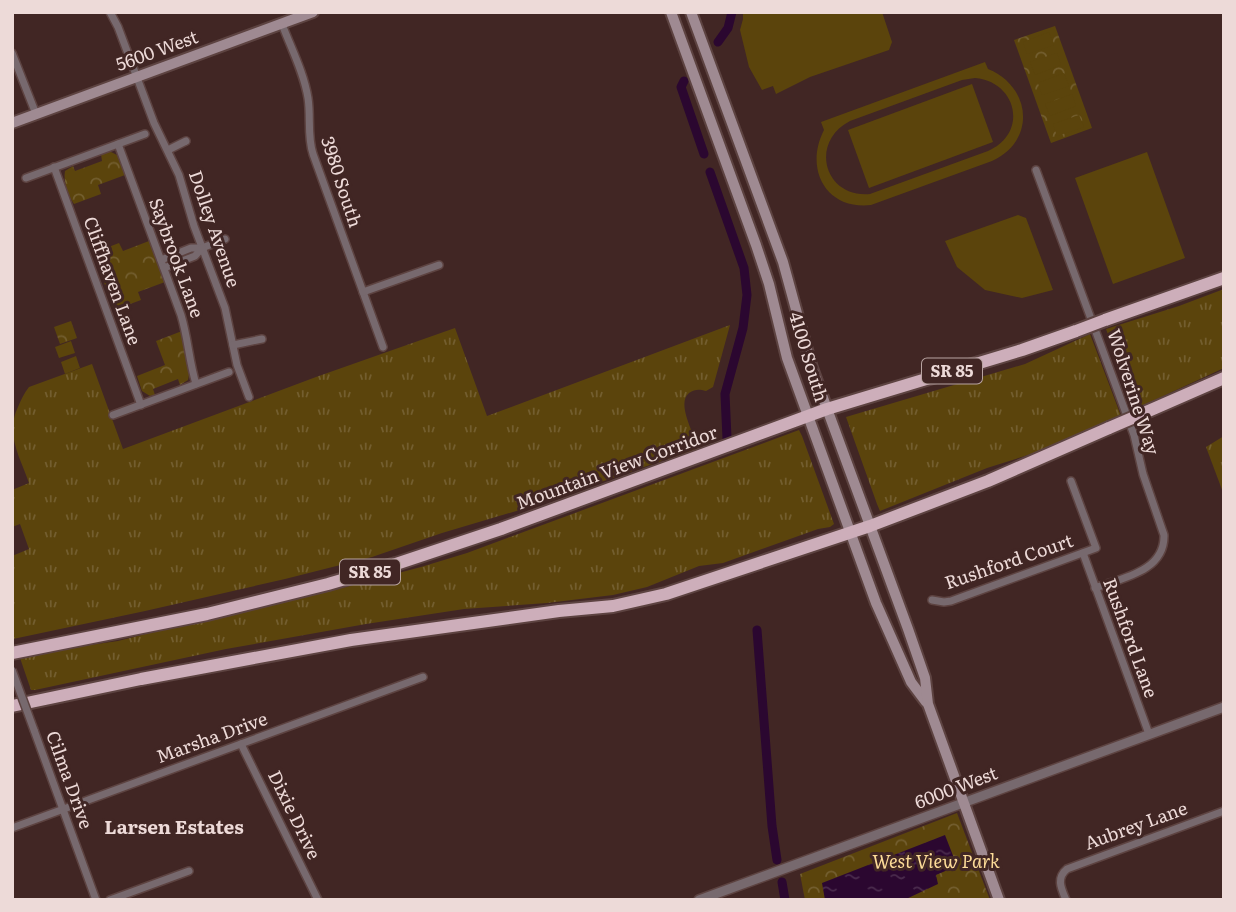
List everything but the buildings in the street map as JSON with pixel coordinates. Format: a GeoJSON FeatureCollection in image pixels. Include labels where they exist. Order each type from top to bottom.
{"type":"FeatureCollection","features":[{"type":"Feature","properties":{"kind":"highway","name":"Mountain View Corridor"},"geometry":{"type":"LineString","coordinates":[[12,653],[207,614],[362,574],[466,541],[827,409],[1022,350],[1224,278]]}},
{"type":"Feature","properties":{"kind":"highway"},"geometry":{"type":"LineString","coordinates":[[12,706],[351,640],[613,606],[666,594],[870,526],[988,481],[1224,378]]}},
{"type":"Feature","properties":{"kind":"main road","name":"5600 West"},"geometry":{"type":"LineString","coordinates":[[12,123],[313,12]]}},
{"type":"Feature","properties":{"kind":"main road","name":"4100 South"},"geometry":{"type":"LineString","coordinates":[[671,12],[759,254],[787,358],[850,533],[901,661],[911,682],[928,704]]}},
{"type":"Feature","properties":{"kind":"main road","name":"4100 South"},"geometry":{"type":"LineString","coordinates":[[691,12],[783,262],[806,347],[925,678],[928,704],[999,900]]}},
{"type":"Feature","properties":{"kind":"street","name":"Dolley Avenue"},"geometry":{"type":"LineString","coordinates":[[110,12],[154,123],[180,175],[192,219],[225,308],[237,365],[249,397]]}},
{"type":"Feature","properties":{"kind":"street","name":"3980 South"},"geometry":{"type":"LineString","coordinates":[[282,24],[308,99],[309,136],[313,154],[383,347]]}},
{"type":"Feature","properties":{"kind":"street"},"geometry":{"type":"LineString","coordinates":[[12,53],[36,114]]}},
{"type":"Feature","properties":{"kind":"street"},"geometry":{"type":"LineString","coordinates":[[26,177],[145,134]]}},
{"type":"Feature","properties":{"kind":"street"},"geometry":{"type":"LineString","coordinates":[[168,150],[186,141]]}},
{"type":"Feature","properties":{"kind":"street","name":"Saybrook Lane"},"geometry":{"type":"LineString","coordinates":[[118,144],[183,321],[196,384]]}},
{"type":"Feature","properties":{"kind":"street","name":"Cliffhaven Lane"},"geometry":{"type":"LineString","coordinates":[[54,167],[141,405]]}},
{"type":"Feature","properties":{"kind":"street","name":"Wolverine Way"},"geometry":{"type":"LineString","coordinates":[[1036,170],[1134,435],[1143,474],[1164,535],[1161,553],[1152,565],[1095,588]]}},
{"type":"Feature","properties":{"kind":"street"},"geometry":{"type":"LineString","coordinates":[[162,264],[195,256],[202,248],[225,239]]}},
{"type":"Feature","properties":{"kind":"street"},"geometry":{"type":"LineString","coordinates":[[363,292],[439,265]]}},
{"type":"Feature","properties":{"kind":"street"},"geometry":{"type":"LineString","coordinates":[[233,345],[262,339]]}},
{"type":"Feature","properties":{"kind":"street"},"geometry":{"type":"LineString","coordinates":[[113,415],[229,372]]}},
{"type":"Feature","properties":{"kind":"street","name":"Rushford Court"},"geometry":{"type":"LineString","coordinates":[[932,600],[951,601],[1096,548],[1071,481]]}},
{"type":"Feature","properties":{"kind":"street","name":"Rushford Lane"},"geometry":{"type":"LineString","coordinates":[[1083,553],[1149,734]]}},
{"type":"Feature","properties":{"kind":"street","name":"Cilma Drive"},"geometry":{"type":"LineString","coordinates":[[12,670],[96,900]]}},
{"type":"Feature","properties":{"kind":"street","name":"Marsha Drive"},"geometry":{"type":"LineString","coordinates":[[12,828],[423,677]]}},
{"type":"Feature","properties":{"kind":"street","name":"6000 West"},"geometry":{"type":"LineString","coordinates":[[699,900],[1224,707]]}},
{"type":"Feature","properties":{"kind":"street","name":"Dixie Drive"},"geometry":{"type":"LineString","coordinates":[[241,744],[318,900]]}},
{"type":"Feature","properties":{"kind":"street","name":"Aubrey Lane"},"geometry":{"type":"LineString","coordinates":[[1066,900],[1060,883],[1062,874],[1070,867],[1224,811]]}},
{"type":"Feature","properties":{"kind":"street"},"geometry":{"type":"LineString","coordinates":[[110,900],[188,871]]}},
{"type":"Feature","properties":{"kind":"green space"},"geometry":{"type":"Polygon","coordinates":[[[743,12],[882,12],[892,42],[889,50],[810,77],[776,94],[773,86],[762,90],[749,67],[740,30],[743,12]]]}},
{"type":"Feature","properties":{"kind":"green space"},"geometry":{"type":"Polygon","coordinates":[[[1055,26],[1092,128],[1051,143],[1014,40],[1055,26]]]}},
{"type":"Feature","properties":{"kind":"green space"},"geometry":{"type":"Polygon","coordinates":[[[1049,32],[1054,45],[1027,54],[1023,42],[1049,32]]]}},
{"type":"Feature","properties":{"kind":"green space"},"geometry":{"type":"Polygon","coordinates":[[[1057,53],[1061,65],[1035,75],[1030,62],[1057,53]]]}},
{"type":"Feature","properties":{"kind":"green space"},"geometry":{"type":"Polygon","coordinates":[[[985,62],[988,69],[1003,77],[1013,88],[1023,114],[1022,128],[1016,141],[992,161],[871,205],[855,205],[842,201],[831,194],[823,184],[817,159],[818,145],[824,130],[821,122],[985,62]],[[975,78],[962,80],[850,121],[837,130],[829,142],[827,167],[833,178],[854,193],[870,194],[988,151],[1001,143],[1009,133],[1013,121],[1009,98],[990,82],[975,78]]]}},
{"type":"Feature","properties":{"kind":"green space"},"geometry":{"type":"Polygon","coordinates":[[[1064,73],[1069,86],[1042,95],[1038,83],[1064,73]]]}},
{"type":"Feature","properties":{"kind":"green space"},"geometry":{"type":"Polygon","coordinates":[[[972,84],[993,142],[869,188],[848,130],[972,84]]]}},
{"type":"Feature","properties":{"kind":"green space"},"geometry":{"type":"Polygon","coordinates":[[[1072,94],[1076,106],[1050,116],[1045,104],[1072,94]]]}},
{"type":"Feature","properties":{"kind":"green space"},"geometry":{"type":"Polygon","coordinates":[[[1079,115],[1084,127],[1057,136],[1053,124],[1079,115]]]}},
{"type":"Feature","properties":{"kind":"green space"},"geometry":{"type":"Polygon","coordinates":[[[106,152],[117,155],[125,175],[98,185],[101,194],[74,204],[66,188],[65,171],[73,166],[75,171],[102,161],[101,154],[106,152]]]}},
{"type":"Feature","properties":{"kind":"green space"},"geometry":{"type":"Polygon","coordinates":[[[1147,152],[1185,258],[1113,284],[1075,178],[1147,152]]]}},
{"type":"Feature","properties":{"kind":"green space"},"geometry":{"type":"Polygon","coordinates":[[[1018,215],[1026,218],[1053,290],[1022,298],[985,290],[957,267],[945,241],[1018,215]]]}},
{"type":"Feature","properties":{"kind":"green space"},"geometry":{"type":"Polygon","coordinates":[[[149,241],[165,282],[138,292],[141,300],[114,310],[111,302],[118,299],[112,283],[105,285],[93,253],[119,243],[123,251],[149,241]]]}},
{"type":"Feature","properties":{"kind":"green space"},"geometry":{"type":"Polygon","coordinates":[[[1224,289],[1224,368],[1135,409],[1106,329],[1224,289]]]}},
{"type":"Feature","properties":{"kind":"green space"},"geometry":{"type":"Polygon","coordinates":[[[71,321],[77,338],[60,344],[54,327],[71,321]]]}},
{"type":"Feature","properties":{"kind":"green space"},"geometry":{"type":"Polygon","coordinates":[[[730,325],[713,387],[706,391],[693,391],[685,398],[687,419],[699,448],[523,509],[372,557],[13,639],[12,556],[29,549],[20,524],[12,527],[12,490],[29,483],[15,445],[13,427],[18,407],[29,387],[92,364],[123,449],[455,328],[487,416],[730,325]]]}},
{"type":"Feature","properties":{"kind":"green space"},"geometry":{"type":"Polygon","coordinates":[[[182,331],[188,380],[180,385],[178,379],[153,389],[155,395],[150,396],[142,391],[137,376],[165,365],[156,341],[182,331]]]}},
{"type":"Feature","properties":{"kind":"green space"},"geometry":{"type":"Polygon","coordinates":[[[1090,334],[1121,416],[1044,450],[987,468],[880,511],[846,417],[1025,364],[1090,334]]]}},
{"type":"Feature","properties":{"kind":"green space"},"geometry":{"type":"Polygon","coordinates":[[[71,341],[75,353],[59,358],[55,347],[71,341]]]}},
{"type":"Feature","properties":{"kind":"green space"},"geometry":{"type":"Polygon","coordinates":[[[76,356],[80,368],[65,374],[61,362],[76,356]]]}},
{"type":"Feature","properties":{"kind":"green space"},"geometry":{"type":"Polygon","coordinates":[[[799,430],[834,524],[723,563],[699,566],[647,587],[613,595],[464,609],[366,624],[226,649],[35,690],[31,690],[19,655],[118,641],[421,567],[467,553],[799,430]]]}},
{"type":"Feature","properties":{"kind":"green space"},"geometry":{"type":"Polygon","coordinates":[[[1224,436],[1224,495],[1206,447],[1224,436]]]}},
{"type":"Feature","properties":{"kind":"green space","name":"West View Park"},"geometry":{"type":"Polygon","coordinates":[[[957,813],[990,900],[805,900],[800,874],[957,813]]]}},
{"type":"Feature","properties":{"kind":"water"},"geometry":{"type":"Polygon","coordinates":[[[945,835],[957,866],[936,875],[938,884],[904,900],[825,900],[822,883],[945,835]]]}},
{"type":"Feature","properties":{"kind":"waterway"},"geometry":{"type":"LineString","coordinates":[[718,42],[728,28],[732,12]]}},
{"type":"Feature","properties":{"kind":"waterway"},"geometry":{"type":"LineString","coordinates":[[684,81],[681,87],[704,154]]}},
{"type":"Feature","properties":{"kind":"waterway"},"geometry":{"type":"LineString","coordinates":[[710,172],[744,268],[747,295],[743,328],[725,394],[727,438]]}},
{"type":"Feature","properties":{"kind":"waterway"},"geometry":{"type":"LineString","coordinates":[[757,630],[777,860]]}},
{"type":"Feature","properties":{"kind":"waterway"},"geometry":{"type":"LineString","coordinates":[[782,882],[785,900]]}},
{"type":"Feature","properties":{"kind":"district","name":"Larsen Estates"},"geometry":{"type":"Point","coordinates":[174,827]}}]}
